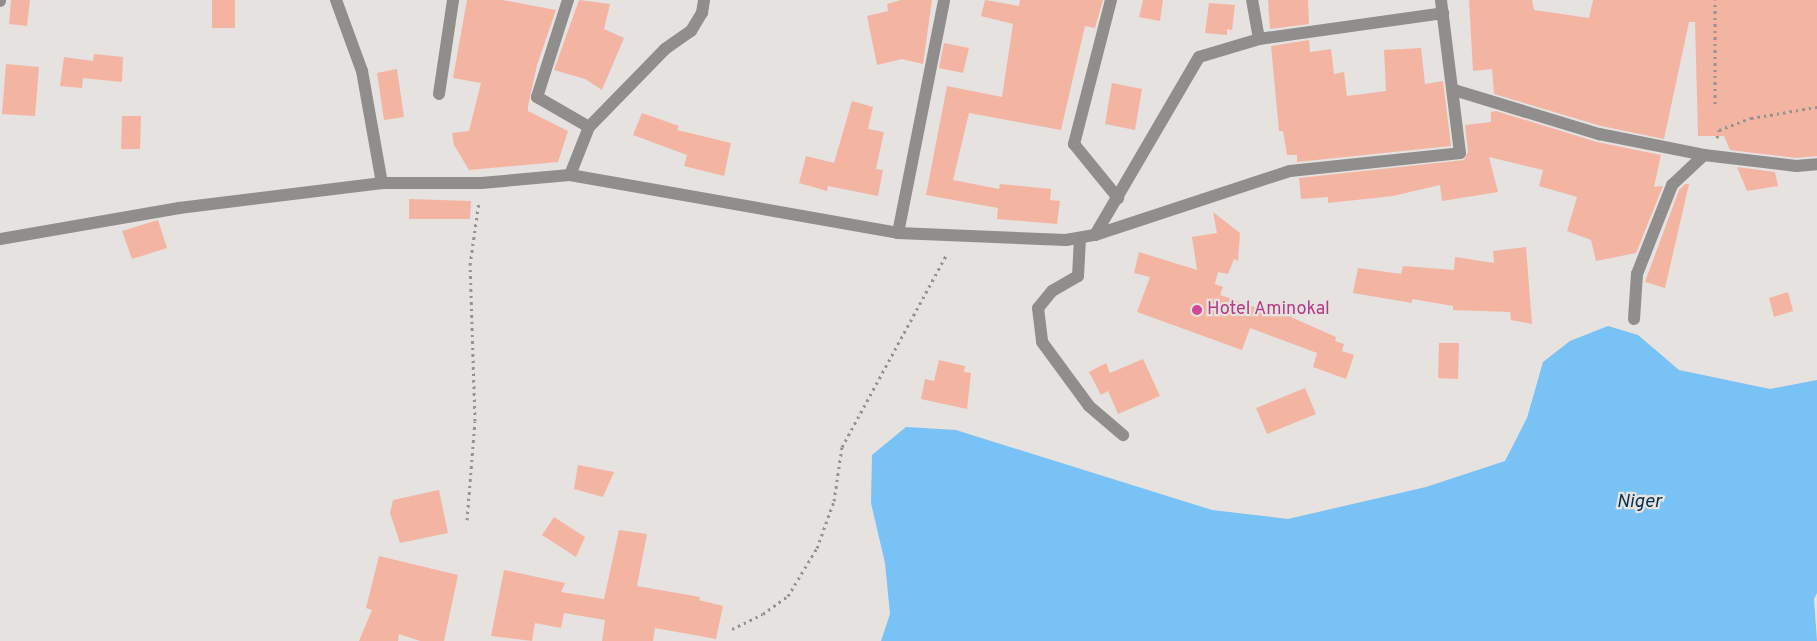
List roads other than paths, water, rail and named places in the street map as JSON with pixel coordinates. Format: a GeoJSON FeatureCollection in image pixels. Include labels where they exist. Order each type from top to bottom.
{"type":"FeatureCollection","features":[{"type":"Feature","properties":{"kind":"street"},"geometry":{"type":"LineString","coordinates":[[336,0],[362,71],[382,183]]}},
{"type":"Feature","properties":{"kind":"street"},"geometry":{"type":"LineString","coordinates":[[439,94],[453,0]]}},
{"type":"Feature","properties":{"kind":"street"},"geometry":{"type":"LineString","coordinates":[[568,0],[537,97],[589,127]]}},
{"type":"Feature","properties":{"kind":"street"},"geometry":{"type":"LineString","coordinates":[[570,175],[589,127],[664,49],[691,32],[702,13],[704,0]]}},
{"type":"Feature","properties":{"kind":"street"},"geometry":{"type":"LineString","coordinates":[[898,233],[944,0]]}},
{"type":"Feature","properties":{"kind":"street"},"geometry":{"type":"LineString","coordinates":[[1111,0],[1074,144],[1118,198]]}},
{"type":"Feature","properties":{"kind":"street"},"geometry":{"type":"LineString","coordinates":[[1252,0],[1259,39]]}},
{"type":"Feature","properties":{"kind":"street"},"geometry":{"type":"LineString","coordinates":[[0,239],[179,208],[382,183],[481,183],[570,175],[898,233],[1080,238],[1095,235],[1290,170],[1460,153],[1454,90],[1442,6],[1259,39],[1199,57],[1095,235]]}},
{"type":"Feature","properties":{"kind":"street"},"geometry":{"type":"LineString","coordinates":[[1454,90],[1599,134],[1709,155],[1796,166],[1817,164]]}},
{"type":"Feature","properties":{"kind":"street"},"geometry":{"type":"LineString","coordinates":[[1634,319],[1637,274],[1672,185],[1709,155]]}},
{"type":"Feature","properties":{"kind":"street"},"geometry":{"type":"LineString","coordinates":[[1080,238],[1078,276],[1052,291],[1038,308],[1042,342],[1089,406],[1123,434]]}},
{"type":"Feature","properties":{"kind":"water","name":"Niger"},"geometry":{"type":"Polygon","coordinates":[[[1608,326],[1638,335],[1679,370],[1770,389],[1817,380],[1817,593],[1814,599],[1817,641],[881,641],[890,614],[885,563],[871,503],[872,455],[906,427],[956,430],[1212,510],[1288,519],[1426,487],[1505,461],[1527,418],[1543,362],[1570,341],[1608,326]]]}},
{"type":"Feature","properties":{"kind":"place","name":"Hotel Aminokal"},"geometry":{"type":"Point","coordinates":[1197,310]}}]}
